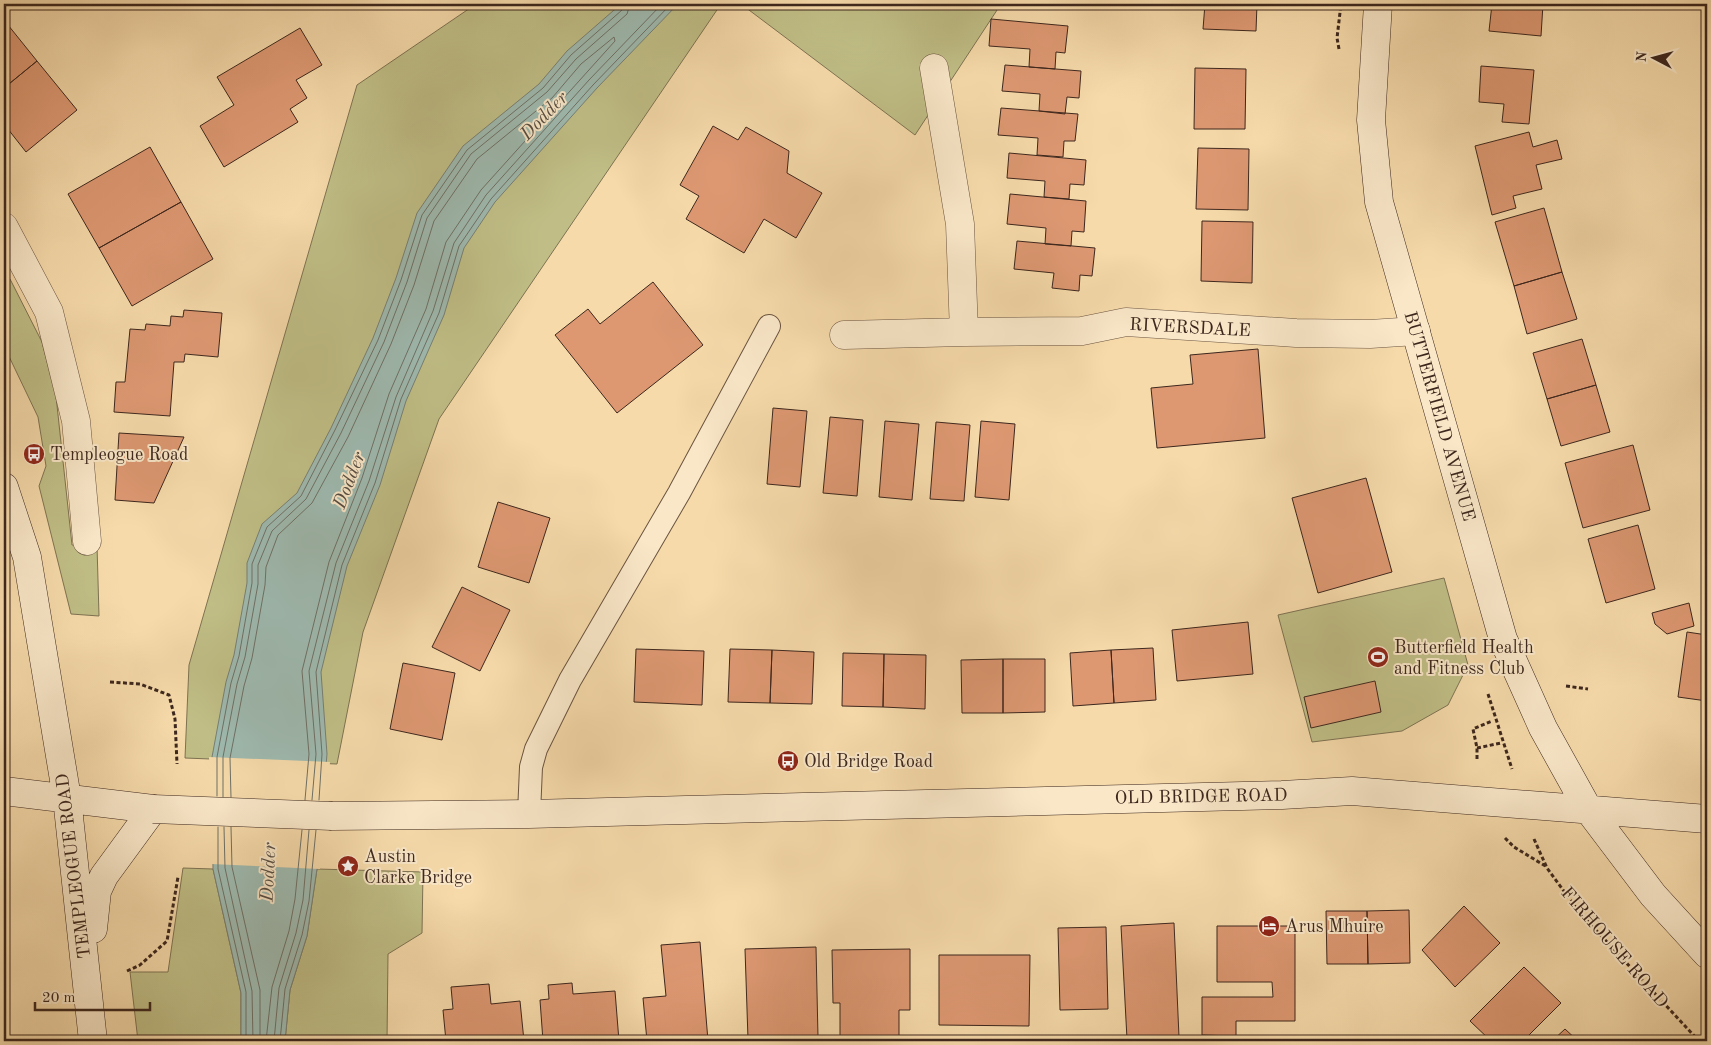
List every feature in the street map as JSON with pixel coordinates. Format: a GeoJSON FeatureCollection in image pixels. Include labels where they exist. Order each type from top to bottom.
{"type":"FeatureCollection","features":[{"type":"Feature","properties":{"kind":"main road","name":"BUTTERFIELD AVENUE"},"geometry":{"type":"LineString","coordinates":[[1378,4],[1371,111],[1372,149],[1381,214],[1503,639],[1543,728],[1588,809]]}},
{"type":"Feature","properties":{"kind":"main road"},"geometry":{"type":"LineString","coordinates":[[934,68],[960,224],[964,332]]}},
{"type":"Feature","properties":{"kind":"main road"},"geometry":{"type":"LineString","coordinates":[[4,227],[13,264],[49,312],[76,421],[88,541]]}},
{"type":"Feature","properties":{"kind":"main road","name":"RIVERSDALE"},"geometry":{"type":"LineString","coordinates":[[844,335],[1082,331],[1126,322],[1296,333],[1370,334],[1416,331]]}},
{"type":"Feature","properties":{"kind":"main road","name":"TEMPLEOGUE ROAD"},"geometry":{"type":"LineString","coordinates":[[4,488],[27,557],[68,798],[93,1041]]}},
{"type":"Feature","properties":{"kind":"main road"},"geometry":{"type":"LineString","coordinates":[[4,791],[153,809],[104,876],[97,891],[87,981]]}},
{"type":"Feature","properties":{"kind":"main road","name":"OLD BRIDGE ROAD"},"geometry":{"type":"LineString","coordinates":[[153,809],[332,816],[530,814],[1282,795],[1325,791],[1707,819]]}},
{"type":"Feature","properties":{"kind":"main road"},"geometry":{"type":"LineString","coordinates":[[1588,809],[1654,895],[1707,954]]}},
{"type":"Feature","properties":{"kind":"lane"},"geometry":{"type":"LineString","coordinates":[[530,814],[531,767],[536,749],[570,680],[679,492],[769,326]]}},
{"type":"Feature","properties":{"kind":"path"},"geometry":{"type":"LineString","coordinates":[[110,682],[140,684],[169,695],[175,719],[177,764]]}},
{"type":"Feature","properties":{"kind":"path"},"geometry":{"type":"LineString","coordinates":[[1566,686],[1588,689]]}},
{"type":"Feature","properties":{"kind":"path"},"geometry":{"type":"LineString","coordinates":[[1477,759],[1473,729],[1492,720]]}},
{"type":"Feature","properties":{"kind":"path"},"geometry":{"type":"LineString","coordinates":[[1477,748],[1501,743]]}},
{"type":"Feature","properties":{"kind":"path","name":"FIRHOUSE ROAD"},"geometry":{"type":"LineString","coordinates":[[1538,848],[1547,868],[1580,913],[1699,1041]]}},
{"type":"Feature","properties":{"kind":"path"},"geometry":{"type":"LineString","coordinates":[[127,971],[140,965],[167,941],[178,877]]}},
{"type":"Feature","properties":{"kind":"shaded area"},"geometry":{"type":"Polygon","coordinates":[[[476,4],[721,4],[439,419],[363,632],[337,764],[185,758],[189,665],[357,85],[476,4]]]}},
{"type":"Feature","properties":{"kind":"shaded area"},"geometry":{"type":"Polygon","coordinates":[[[741,4],[1001,4],[915,135],[741,4]]]}},
{"type":"Feature","properties":{"kind":"shaded area"},"geometry":{"type":"Polygon","coordinates":[[[10,279],[42,342],[56,396],[72,545],[97,545],[99,616],[71,614],[39,486],[46,466],[38,417],[4,346],[4,281],[10,279]]]}},
{"type":"Feature","properties":{"kind":"shaded area","name":"Butterfield Health and Fitness Club"},"geometry":{"type":"Polygon","coordinates":[[[1444,578],[1468,665],[1448,705],[1402,731],[1312,742],[1278,615],[1444,578]]]}},
{"type":"Feature","properties":{"kind":"shaded area"},"geometry":{"type":"Polygon","coordinates":[[[183,868],[213,869],[241,993],[241,1041],[138,1041],[130,972],[168,972],[183,868]]]}},
{"type":"Feature","properties":{"kind":"shaded area"},"geometry":{"type":"Polygon","coordinates":[[[317,869],[423,872],[422,933],[388,954],[387,1041],[285,1041],[290,990],[307,936],[317,869]]]}},
{"type":"Feature","properties":{"kind":"water","name":"Dodder"},"geometry":{"type":"Polygon","coordinates":[[[621,4],[678,4],[597,88],[495,202],[464,248],[444,315],[406,401],[380,485],[347,566],[321,672],[327,754],[317,869],[307,936],[290,990],[285,1041],[241,1041],[241,993],[213,869],[212,757],[247,583],[247,563],[262,524],[297,493],[331,428],[373,338],[396,278],[417,213],[463,146],[539,84],[567,51],[621,4]]]}},
{"type":"Feature","properties":{"kind":"pier"},"geometry":{"type":"Polygon","coordinates":[[[209,757],[330,762],[320,869],[211,864],[209,757]]]}},
{"type":"Feature","properties":{"kind":"building"},"geometry":{"type":"Polygon","coordinates":[[[1205,4],[1257,4],[1256,31],[1203,29],[1205,4]]]}},
{"type":"Feature","properties":{"kind":"building"},"geometry":{"type":"Polygon","coordinates":[[[1492,4],[1543,4],[1541,36],[1489,31],[1492,4]]]}},
{"type":"Feature","properties":{"kind":"building"},"geometry":{"type":"Polygon","coordinates":[[[991,19],[1068,26],[1065,53],[1056,52],[1055,69],[1029,67],[1030,49],[989,46],[991,19]]]}},
{"type":"Feature","properties":{"kind":"building"},"geometry":{"type":"Polygon","coordinates":[[[4,20],[37,61],[4,88],[4,20]]]}},
{"type":"Feature","properties":{"kind":"building"},"geometry":{"type":"Polygon","coordinates":[[[300,28],[322,65],[296,80],[307,98],[290,109],[298,122],[224,167],[200,126],[234,105],[217,77],[300,28]]]}},
{"type":"Feature","properties":{"kind":"building"},"geometry":{"type":"Polygon","coordinates":[[[37,61],[77,110],[26,152],[4,124],[4,88],[37,61]]]}},
{"type":"Feature","properties":{"kind":"building"},"geometry":{"type":"Polygon","coordinates":[[[1005,65],[1081,71],[1079,98],[1067,97],[1065,114],[1039,111],[1040,94],[1002,91],[1005,65]]]}},
{"type":"Feature","properties":{"kind":"building"},"geometry":{"type":"Polygon","coordinates":[[[1481,66],[1534,70],[1529,124],[1502,122],[1504,104],[1479,102],[1481,66]]]}},
{"type":"Feature","properties":{"kind":"building"},"geometry":{"type":"Polygon","coordinates":[[[1195,68],[1246,69],[1245,129],[1194,129],[1195,68]]]}},
{"type":"Feature","properties":{"kind":"building"},"geometry":{"type":"Polygon","coordinates":[[[1001,108],[1078,114],[1075,141],[1064,141],[1063,157],[1037,155],[1038,138],[998,135],[1001,108]]]}},
{"type":"Feature","properties":{"kind":"building"},"geometry":{"type":"Polygon","coordinates":[[[713,126],[738,140],[746,127],[789,151],[787,173],[822,193],[796,238],[764,219],[744,253],[686,219],[699,196],[680,185],[713,126]]]}},
{"type":"Feature","properties":{"kind":"building"},"geometry":{"type":"Polygon","coordinates":[[[1529,132],[1533,147],[1557,140],[1562,159],[1536,165],[1542,189],[1513,196],[1516,208],[1492,215],[1475,146],[1529,132]]]}},
{"type":"Feature","properties":{"kind":"building"},"geometry":{"type":"Polygon","coordinates":[[[150,147],[181,202],[99,248],[68,194],[150,147]]]}},
{"type":"Feature","properties":{"kind":"building"},"geometry":{"type":"Polygon","coordinates":[[[1198,148],[1249,149],[1248,210],[1196,209],[1198,148]]]}},
{"type":"Feature","properties":{"kind":"building"},"geometry":{"type":"Polygon","coordinates":[[[1009,153],[1086,160],[1084,185],[1070,184],[1069,199],[1044,197],[1045,181],[1007,178],[1009,153]]]}},
{"type":"Feature","properties":{"kind":"building"},"geometry":{"type":"Polygon","coordinates":[[[1010,194],[1086,201],[1084,232],[1072,231],[1071,246],[1045,244],[1046,228],[1007,224],[1010,194]]]}},
{"type":"Feature","properties":{"kind":"building"},"geometry":{"type":"Polygon","coordinates":[[[181,202],[213,259],[132,306],[99,248],[181,202]]]}},
{"type":"Feature","properties":{"kind":"building"},"geometry":{"type":"Polygon","coordinates":[[[1544,208],[1562,272],[1514,286],[1495,222],[1544,208]]]}},
{"type":"Feature","properties":{"kind":"building"},"geometry":{"type":"Polygon","coordinates":[[[1202,221],[1253,222],[1252,283],[1201,281],[1202,221]]]}},
{"type":"Feature","properties":{"kind":"building"},"geometry":{"type":"Polygon","coordinates":[[[1017,241],[1095,248],[1092,276],[1080,275],[1079,291],[1052,288],[1054,273],[1014,269],[1017,241]]]}},
{"type":"Feature","properties":{"kind":"building"},"geometry":{"type":"Polygon","coordinates":[[[1562,272],[1577,319],[1527,334],[1514,286],[1562,272]]]}},
{"type":"Feature","properties":{"kind":"building"},"geometry":{"type":"Polygon","coordinates":[[[653,282],[703,345],[617,413],[555,335],[588,309],[600,324],[653,282]]]}},
{"type":"Feature","properties":{"kind":"building"},"geometry":{"type":"Polygon","coordinates":[[[184,310],[222,313],[218,357],[185,354],[184,362],[174,362],[170,416],[114,412],[116,382],[125,382],[130,329],[145,330],[146,324],[170,326],[171,316],[183,317],[184,310]]]}},
{"type":"Feature","properties":{"kind":"building"},"geometry":{"type":"Polygon","coordinates":[[[1582,339],[1596,385],[1547,399],[1533,353],[1582,339]]]}},
{"type":"Feature","properties":{"kind":"building"},"geometry":{"type":"Polygon","coordinates":[[[1258,349],[1265,438],[1157,448],[1151,388],[1193,384],[1190,355],[1258,349]]]}},
{"type":"Feature","properties":{"kind":"building"},"geometry":{"type":"Polygon","coordinates":[[[1596,385],[1610,432],[1561,446],[1547,399],[1596,385]]]}},
{"type":"Feature","properties":{"kind":"building"},"geometry":{"type":"Polygon","coordinates":[[[773,408],[807,411],[800,487],[767,484],[773,408]]]}},
{"type":"Feature","properties":{"kind":"building"},"geometry":{"type":"Polygon","coordinates":[[[830,417],[863,420],[857,496],[823,493],[830,417]]]}},
{"type":"Feature","properties":{"kind":"building"},"geometry":{"type":"Polygon","coordinates":[[[885,421],[919,424],[912,500],[879,497],[885,421]]]}},
{"type":"Feature","properties":{"kind":"building"},"geometry":{"type":"Polygon","coordinates":[[[981,421],[1015,424],[1009,500],[975,497],[981,421]]]}},
{"type":"Feature","properties":{"kind":"building"},"geometry":{"type":"Polygon","coordinates":[[[936,422],[970,425],[964,501],[930,499],[936,422]]]}},
{"type":"Feature","properties":{"kind":"building"},"geometry":{"type":"Polygon","coordinates":[[[119,433],[184,437],[154,503],[115,500],[119,433]]]}},
{"type":"Feature","properties":{"kind":"building"},"geometry":{"type":"Polygon","coordinates":[[[1633,445],[1650,510],[1583,528],[1565,463],[1633,445]]]}},
{"type":"Feature","properties":{"kind":"building"},"geometry":{"type":"Polygon","coordinates":[[[1366,478],[1392,572],[1318,593],[1292,498],[1366,478]]]}},
{"type":"Feature","properties":{"kind":"building"},"geometry":{"type":"Polygon","coordinates":[[[498,502],[550,518],[529,583],[478,567],[498,502]]]}},
{"type":"Feature","properties":{"kind":"building"},"geometry":{"type":"Polygon","coordinates":[[[1638,525],[1655,589],[1606,603],[1588,539],[1638,525]]]}},
{"type":"Feature","properties":{"kind":"building"},"geometry":{"type":"Polygon","coordinates":[[[462,587],[510,610],[480,671],[432,647],[462,587]]]}},
{"type":"Feature","properties":{"kind":"building"},"geometry":{"type":"Polygon","coordinates":[[[1689,603],[1694,626],[1667,634],[1655,624],[1652,613],[1689,603]]]}},
{"type":"Feature","properties":{"kind":"building"},"geometry":{"type":"Polygon","coordinates":[[[1248,622],[1253,674],[1177,681],[1172,630],[1248,622]]]}},
{"type":"Feature","properties":{"kind":"building"},"geometry":{"type":"Polygon","coordinates":[[[1687,632],[1707,635],[1707,701],[1678,697],[1687,632]]]}},
{"type":"Feature","properties":{"kind":"building"},"geometry":{"type":"Polygon","coordinates":[[[1153,648],[1156,700],[1114,703],[1111,650],[1153,648]]]}},
{"type":"Feature","properties":{"kind":"building"},"geometry":{"type":"Polygon","coordinates":[[[636,649],[704,651],[702,705],[634,702],[636,649]]]}},
{"type":"Feature","properties":{"kind":"building"},"geometry":{"type":"Polygon","coordinates":[[[730,649],[772,650],[770,703],[728,702],[730,649]]]}},
{"type":"Feature","properties":{"kind":"building"},"geometry":{"type":"Polygon","coordinates":[[[772,650],[814,652],[812,704],[770,703],[772,650]]]}},
{"type":"Feature","properties":{"kind":"building"},"geometry":{"type":"Polygon","coordinates":[[[1111,650],[1114,703],[1073,706],[1070,653],[1111,650]]]}},
{"type":"Feature","properties":{"kind":"building"},"geometry":{"type":"Polygon","coordinates":[[[843,653],[884,654],[883,707],[842,706],[843,653]]]}},
{"type":"Feature","properties":{"kind":"building"},"geometry":{"type":"Polygon","coordinates":[[[884,654],[926,655],[925,709],[883,707],[884,654]]]}},
{"type":"Feature","properties":{"kind":"building"},"geometry":{"type":"Polygon","coordinates":[[[1003,659],[1045,659],[1045,712],[1003,713],[1003,659]]]}},
{"type":"Feature","properties":{"kind":"building"},"geometry":{"type":"Polygon","coordinates":[[[1003,659],[1003,713],[962,713],[961,660],[1003,659]]]}},
{"type":"Feature","properties":{"kind":"building"},"geometry":{"type":"Polygon","coordinates":[[[403,663],[455,673],[442,740],[390,729],[403,663]]]}},
{"type":"Feature","properties":{"kind":"building"},"geometry":{"type":"Polygon","coordinates":[[[1375,681],[1381,712],[1311,728],[1304,697],[1375,681]]]}},
{"type":"Feature","properties":{"kind":"building"},"geometry":{"type":"Polygon","coordinates":[[[1464,906],[1500,943],[1455,987],[1422,950],[1464,906]]]}},
{"type":"Feature","properties":{"kind":"building"},"geometry":{"type":"Polygon","coordinates":[[[1409,910],[1410,963],[1368,964],[1367,911],[1409,910]]]}},
{"type":"Feature","properties":{"kind":"building"},"geometry":{"type":"Polygon","coordinates":[[[1326,911],[1367,911],[1368,964],[1327,964],[1326,911]]]}},
{"type":"Feature","properties":{"kind":"building"},"geometry":{"type":"Polygon","coordinates":[[[1174,923],[1179,1037],[1127,1039],[1121,926],[1174,923]]]}},
{"type":"Feature","properties":{"kind":"building"},"geometry":{"type":"Polygon","coordinates":[[[1217,926],[1295,926],[1295,1021],[1236,1021],[1236,1036],[1202,1035],[1202,997],[1273,997],[1272,982],[1217,982],[1217,926]]]}},
{"type":"Feature","properties":{"kind":"building"},"geometry":{"type":"Polygon","coordinates":[[[1106,927],[1108,1009],[1060,1010],[1058,928],[1106,927]]]}},
{"type":"Feature","properties":{"kind":"building"},"geometry":{"type":"Polygon","coordinates":[[[700,942],[708,1041],[647,1041],[643,998],[666,996],[661,945],[700,942]]]}},
{"type":"Feature","properties":{"kind":"building"},"geometry":{"type":"Polygon","coordinates":[[[816,947],[818,1037],[748,1039],[745,949],[816,947]]]}},
{"type":"Feature","properties":{"kind":"building"},"geometry":{"type":"Polygon","coordinates":[[[910,949],[910,1010],[899,1010],[899,1039],[840,1040],[840,1003],[833,1003],[832,950],[910,949]]]}},
{"type":"Feature","properties":{"kind":"building"},"geometry":{"type":"Polygon","coordinates":[[[939,955],[1030,955],[1029,1026],[939,1025],[939,955]]]}},
{"type":"Feature","properties":{"kind":"building"},"geometry":{"type":"Polygon","coordinates":[[[1524,967],[1561,1003],[1523,1041],[1491,1041],[1470,1021],[1524,967]]]}},
{"type":"Feature","properties":{"kind":"building"},"geometry":{"type":"Polygon","coordinates":[[[572,983],[573,994],[615,991],[619,1041],[543,1041],[540,1000],[549,999],[548,985],[572,983]]]}},
{"type":"Feature","properties":{"kind":"building"},"geometry":{"type":"Polygon","coordinates":[[[489,984],[491,1004],[520,1001],[524,1041],[446,1041],[443,1010],[453,1009],[451,987],[489,984]]]}},
{"type":"Feature","properties":{"kind":"building"},"geometry":{"type":"Polygon","coordinates":[[[1565,1029],[1578,1041],[1552,1041],[1565,1029]]]}},
{"type":"Feature","properties":{"kind":"place","name":"Templeogue Road"},"geometry":{"type":"Point","coordinates":[34,454]}},
{"type":"Feature","properties":{"kind":"place","name":"Butterfield Health and Fitness Club"},"geometry":{"type":"Point","coordinates":[1378,657]}},
{"type":"Feature","properties":{"kind":"place","name":"Old Bridge Road"},"geometry":{"type":"Point","coordinates":[788,761]}},
{"type":"Feature","properties":{"kind":"place","name":"Austin Clarke Bridge"},"geometry":{"type":"Point","coordinates":[348,866]}},
{"type":"Feature","properties":{"kind":"place","name":"Arus Mhuire"},"geometry":{"type":"Point","coordinates":[1269,926]}}]}
